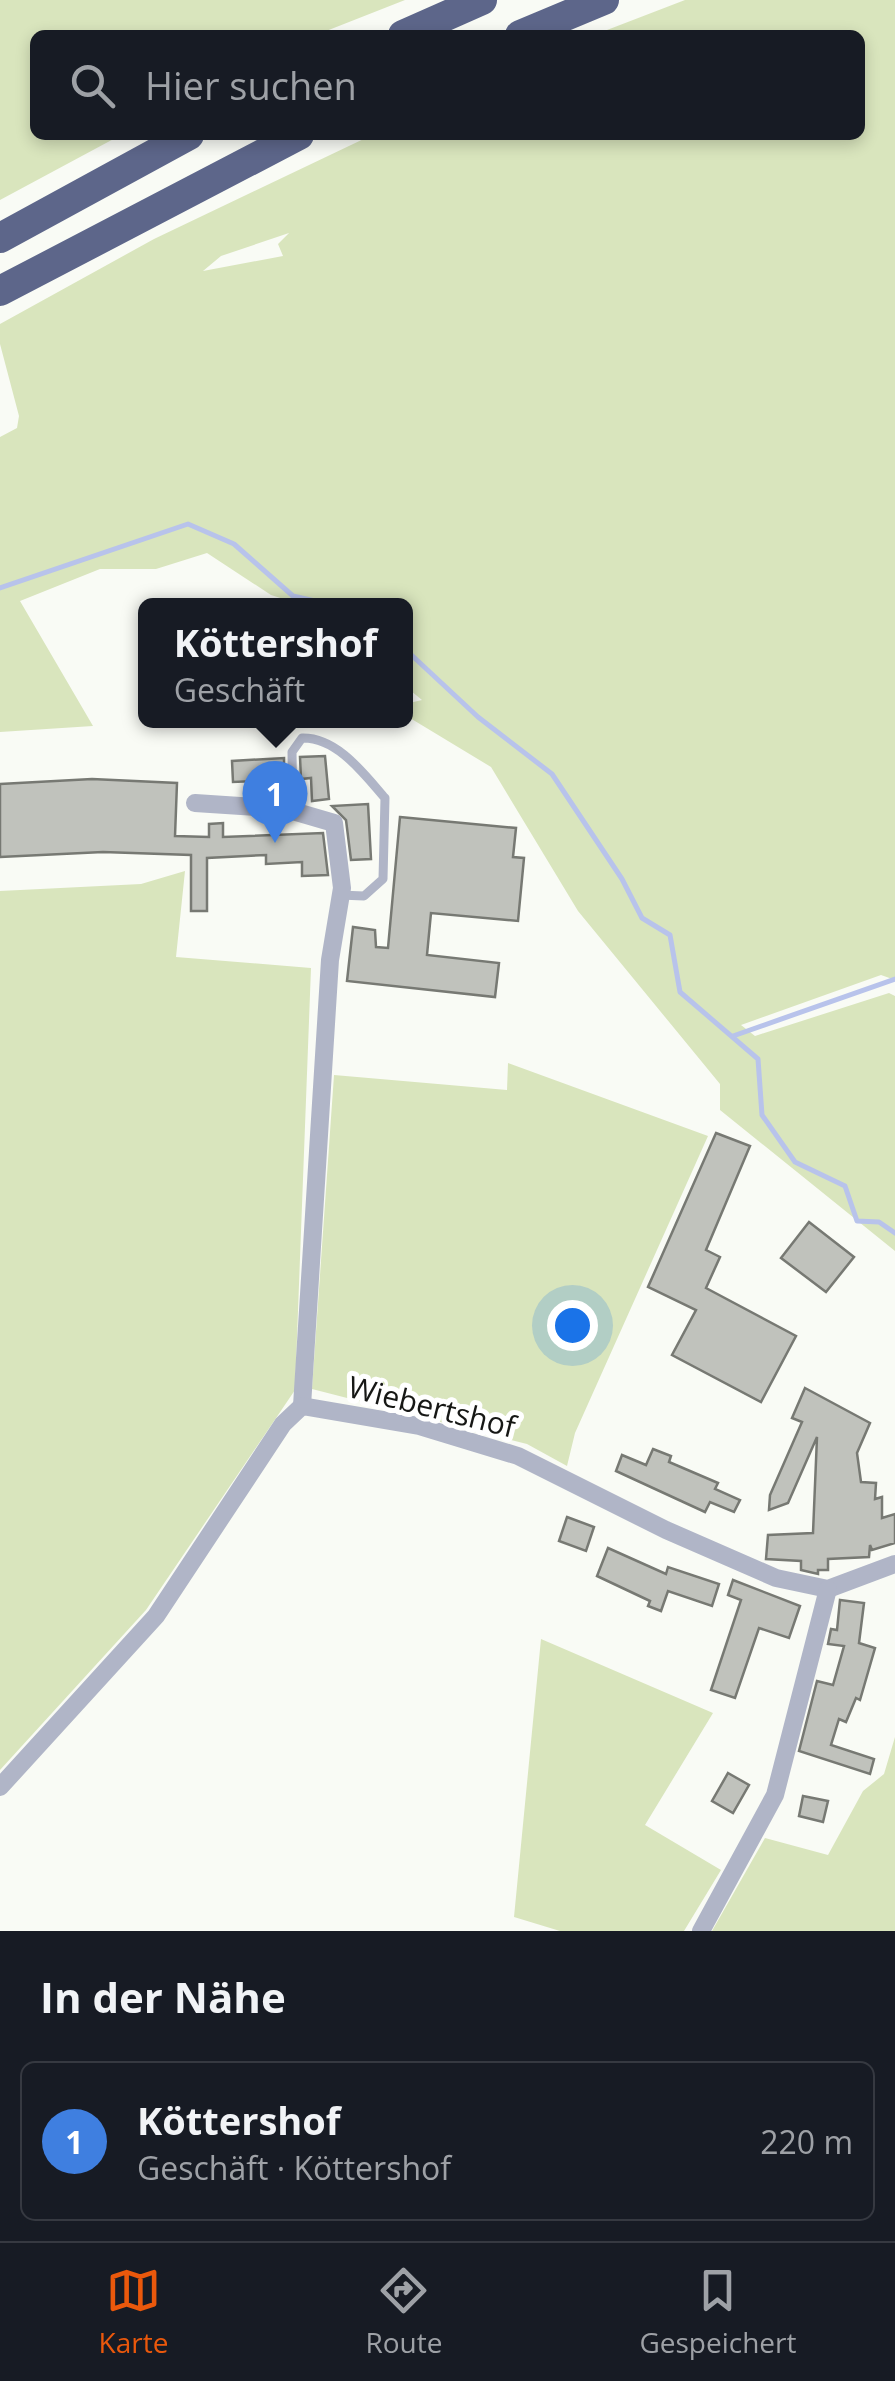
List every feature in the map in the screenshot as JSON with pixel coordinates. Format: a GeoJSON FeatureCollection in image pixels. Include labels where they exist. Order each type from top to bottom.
{"type":"FeatureCollection","features":[{"type":"Feature","properties":{"kind":"highway"},"geometry":{"type":"LineString","coordinates":[[414,30],[482,0]]}},
{"type":"Feature","properties":{"kind":"highway"},"geometry":{"type":"LineString","coordinates":[[532,30],[604,0]]}},
{"type":"Feature","properties":{"kind":"highway"},"geometry":{"type":"LineString","coordinates":[[0,238],[180,140]]}},
{"type":"Feature","properties":{"kind":"highway"},"geometry":{"type":"LineString","coordinates":[[0,291],[289,140]]}},
{"type":"Feature","properties":{"kind":"street"},"geometry":{"type":"LineString","coordinates":[[195,804],[293,812],[334,823],[340,895],[330,960],[302,1406]]}},
{"type":"Feature","properties":{"kind":"street","name":"Wiebertshof"},"geometry":{"type":"LineString","coordinates":[[0,1787],[156,1616],[283,1424],[302,1406],[419,1426],[518,1456],[760,1571],[828,1588]]}},
{"type":"Feature","properties":{"kind":"street"},"geometry":{"type":"LineString","coordinates":[[701,1931],[776,1795],[828,1588],[895,1564]]}},
{"type":"Feature","properties":{"kind":"lane"},"geometry":{"type":"LineString","coordinates":[[293,812],[292,752],[302,738],[323,742],[356,765],[385,798],[383,878],[378,887],[364,896],[340,895]]}},
{"type":"Feature","properties":{"kind":"green space"},"geometry":{"type":"Polygon","coordinates":[[[0,0],[405,0],[329,30],[30,30],[30,140],[112,140],[0,200],[0,0]]]}},
{"type":"Feature","properties":{"kind":"green space"},"geometry":{"type":"Polygon","coordinates":[[[685,0],[895,0],[895,980],[881,975],[741,1025],[755,1036],[889,993],[895,996],[895,1251],[720,1110],[720,1084],[578,911],[491,767],[413,720],[413,702],[422,700],[413,693],[413,598],[280,598],[207,553],[156,569],[100,569],[20,601],[93,726],[0,732],[0,437],[17,428],[19,416],[0,344],[0,324],[154,239],[362,140],[865,140],[865,30],[607,30],[685,0]],[[289,233],[221,256],[203,271],[283,256],[278,244],[289,233]]]}},
{"type":"Feature","properties":{"kind":"green space"},"geometry":{"type":"Polygon","coordinates":[[[185,871],[176,957],[311,968],[295,1390],[146,1610],[0,1770],[0,891],[141,884],[185,871]]]}},
{"type":"Feature","properties":{"kind":"green space"},"geometry":{"type":"Polygon","coordinates":[[[508,1063],[708,1136],[575,1433],[567,1466],[527,1444],[312,1389],[334,1075],[507,1090],[508,1063]]]}},
{"type":"Feature","properties":{"kind":"green space"},"geometry":{"type":"Polygon","coordinates":[[[541,1639],[713,1713],[645,1825],[721,1870],[684,1931],[560,1931],[514,1917],[541,1639]]]}},
{"type":"Feature","properties":{"kind":"green space"},"geometry":{"type":"Polygon","coordinates":[[[895,1737],[895,1931],[712,1931],[765,1838],[828,1855],[863,1791],[884,1774],[895,1737]]]}},
{"type":"Feature","properties":{"kind":"building"},"geometry":{"type":"Polygon","coordinates":[[[325,756],[329,799],[312,801],[311,778],[301,779],[300,757],[325,756]]]}},
{"type":"Feature","properties":{"kind":"building"},"geometry":{"type":"Polygon","coordinates":[[[284,758],[284,780],[233,782],[232,761],[284,758]]]}},
{"type":"Feature","properties":{"kind":"building"},"geometry":{"type":"Polygon","coordinates":[[[92,779],[177,783],[175,836],[209,837],[209,824],[223,823],[223,837],[323,833],[328,875],[302,876],[302,862],[266,864],[266,855],[207,858],[207,911],[191,911],[191,855],[103,852],[0,857],[0,784],[92,779]]]}},
{"type":"Feature","properties":{"kind":"building"},"geometry":{"type":"Polygon","coordinates":[[[368,804],[371,859],[351,860],[346,820],[332,806],[368,804]]]}},
{"type":"Feature","properties":{"kind":"building"},"geometry":{"type":"Polygon","coordinates":[[[400,817],[516,828],[513,857],[524,858],[518,921],[431,913],[427,955],[499,963],[495,997],[347,981],[353,927],[375,930],[376,947],[388,948],[400,817]]]}},
{"type":"Feature","properties":{"kind":"building"},"geometry":{"type":"Polygon","coordinates":[[[716,1133],[750,1146],[706,1250],[720,1257],[706,1288],[796,1336],[761,1402],[672,1355],[696,1310],[648,1287],[716,1133]]]}},
{"type":"Feature","properties":{"kind":"building"},"geometry":{"type":"Polygon","coordinates":[[[809,1222],[854,1257],[826,1292],[781,1258],[809,1222]]]}},
{"type":"Feature","properties":{"kind":"building"},"geometry":{"type":"Polygon","coordinates":[[[805,1388],[870,1423],[857,1453],[861,1482],[876,1483],[875,1499],[882,1497],[882,1518],[895,1514],[895,1543],[872,1550],[870,1545],[869,1557],[828,1559],[828,1570],[818,1570],[818,1574],[801,1570],[801,1561],[766,1559],[768,1535],[813,1533],[817,1437],[788,1503],[769,1510],[770,1495],[802,1422],[792,1418],[805,1388]]]}},
{"type":"Feature","properties":{"kind":"building"},"geometry":{"type":"Polygon","coordinates":[[[653,1449],[671,1456],[669,1462],[718,1483],[715,1489],[740,1500],[734,1512],[710,1502],[705,1512],[616,1471],[622,1455],[646,1465],[653,1449]]]}},
{"type":"Feature","properties":{"kind":"building"},"geometry":{"type":"Polygon","coordinates":[[[567,1517],[594,1527],[586,1551],[559,1541],[567,1517]]]}},
{"type":"Feature","properties":{"kind":"building"},"geometry":{"type":"Polygon","coordinates":[[[608,1548],[666,1574],[668,1567],[719,1584],[712,1606],[668,1591],[661,1611],[648,1606],[650,1601],[597,1576],[608,1548]]]}},
{"type":"Feature","properties":{"kind":"building"},"geometry":{"type":"Polygon","coordinates":[[[733,1580],[800,1606],[789,1638],[759,1628],[735,1698],[711,1690],[741,1600],[728,1595],[733,1580]]]}},
{"type":"Feature","properties":{"kind":"building"},"geometry":{"type":"Polygon","coordinates":[[[840,1600],[864,1603],[859,1643],[875,1648],[860,1700],[856,1698],[846,1722],[839,1719],[831,1745],[874,1759],[870,1774],[799,1751],[817,1681],[833,1685],[844,1646],[828,1644],[831,1629],[837,1630],[840,1600]]]}},
{"type":"Feature","properties":{"kind":"building"},"geometry":{"type":"Polygon","coordinates":[[[728,1773],[749,1785],[733,1813],[712,1801],[728,1773]]]}},
{"type":"Feature","properties":{"kind":"building"},"geometry":{"type":"Polygon","coordinates":[[[803,1796],[828,1801],[823,1822],[799,1816],[803,1796]]]}},
{"type":"Feature","properties":{"kind":"waterway"},"geometry":{"type":"LineString","coordinates":[[0,588],[188,524],[234,544],[293,596],[302,598]]}},
{"type":"Feature","properties":{"kind":"waterway"},"geometry":{"type":"LineString","coordinates":[[413,656],[478,717],[552,774],[622,879],[642,918],[670,935],[680,992],[758,1059],[762,1115],[795,1162],[845,1186],[857,1221],[879,1222],[895,1233]]}},
{"type":"Feature","properties":{"kind":"waterway"},"geometry":{"type":"LineString","coordinates":[[733,1036],[895,979]]}},
{"type":"Feature","properties":{"kind":"place","name":"Köttershof"},"geometry":{"type":"Point","coordinates":[275,843]}}]}
